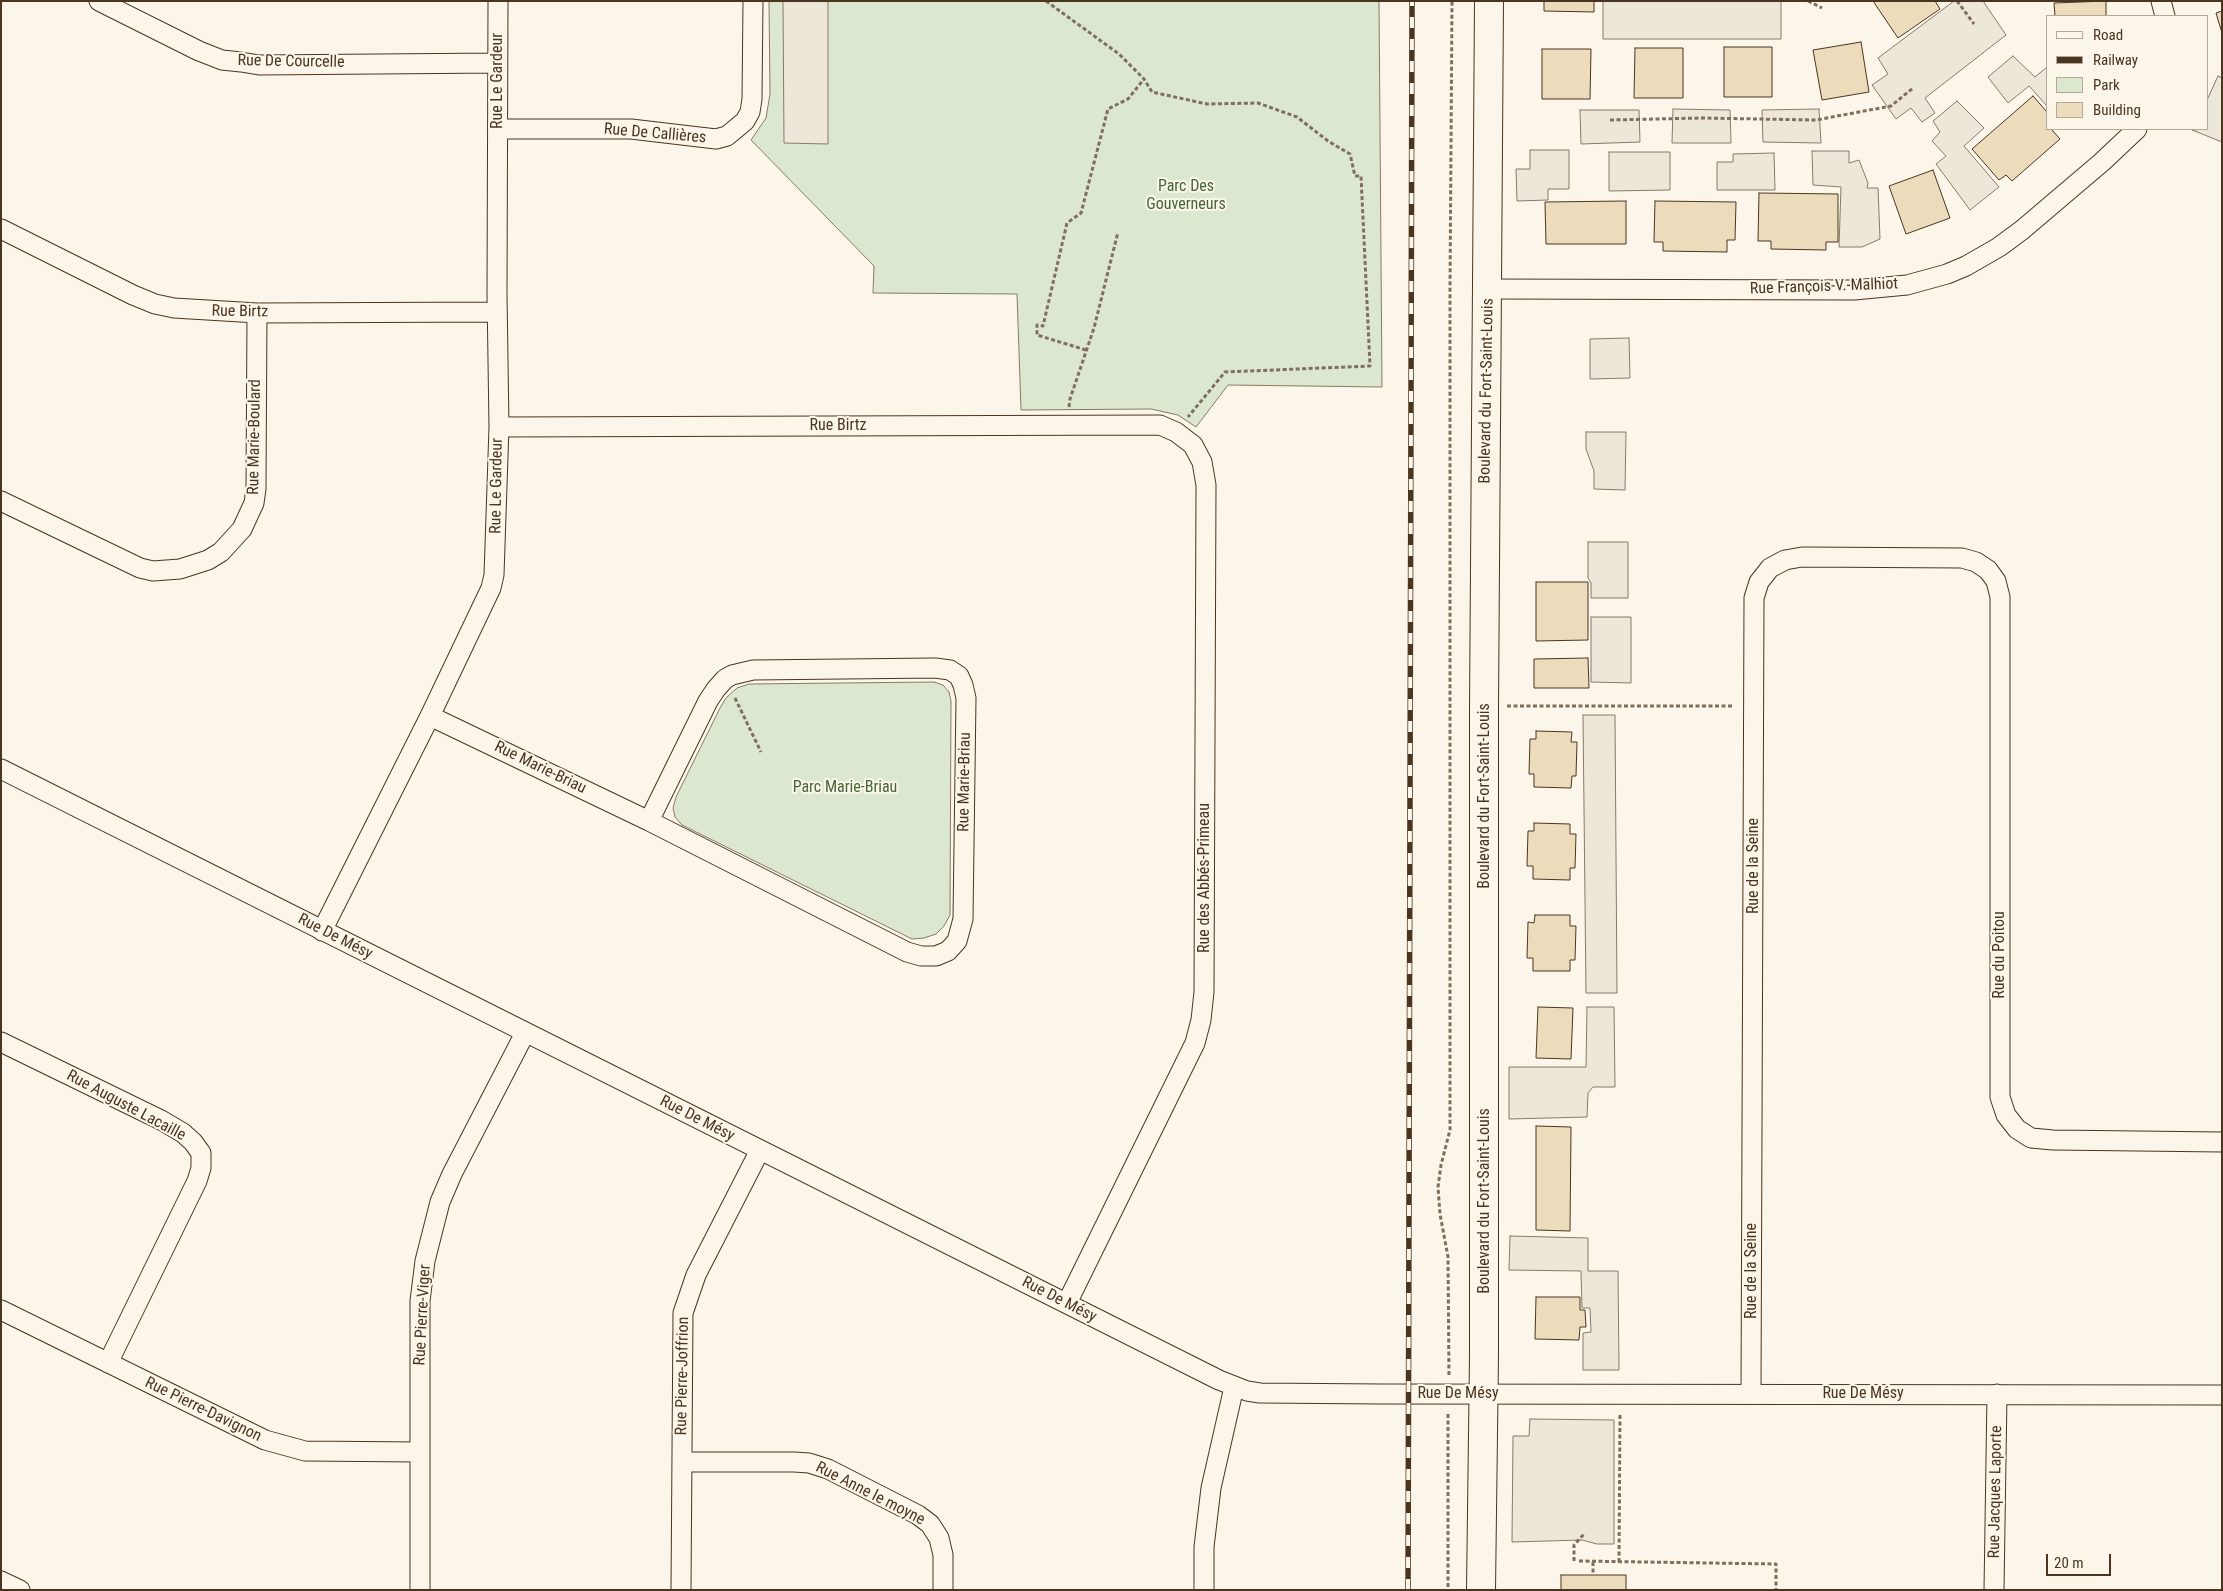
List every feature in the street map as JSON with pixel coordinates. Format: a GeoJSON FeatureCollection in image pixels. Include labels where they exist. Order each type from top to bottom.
{"type":"FeatureCollection","features":[{"type":"Feature","properties":{"kind":"street","name":"Rue De Courcelle"},"geometry":{"type":"LineString","coordinates":[[99,1],[199,51],[222,60],[259,65],[497,63]]}},
{"type":"Feature","properties":{"kind":"street","name":"Rue Le Gardeur"},"geometry":{"type":"LineString","coordinates":[[322,931],[430,716],[491,588],[494,575],[499,427],[497,312],[498,1]]}},
{"type":"Feature","properties":{"kind":"street","name":"Rue De Callières"},"geometry":{"type":"LineString","coordinates":[[498,129],[631,129],[716,139],[727,136],[745,121],[751,105],[753,1]]}},
{"type":"Feature","properties":{"kind":"street","name":"Boulevard du Fort-Saint-Louis"},"geometry":{"type":"LineString","coordinates":[[1481,1590],[1486,1013],[1484,707],[1489,1]]}},
{"type":"Feature","properties":{"kind":"street"},"geometry":{"type":"LineString","coordinates":[[2161,1],[2165,15]]}},
{"type":"Feature","properties":{"kind":"street","name":"Rue François-V.-Malhiot"},"geometry":{"type":"LineString","coordinates":[[1488,289],[1854,290],[1907,285],[1966,266],[1999,247],[2022,230],[2102,162],[2136,130]]}},
{"type":"Feature","properties":{"kind":"street","name":"Rue Birtz"},"geometry":{"type":"LineString","coordinates":[[1,229],[155,304],[195,311],[257,313],[497,312]]}},
{"type":"Feature","properties":{"kind":"street","name":"Rue Marie-Boulard"},"geometry":{"type":"LineString","coordinates":[[1,501],[140,568],[153,570],[180,569],[208,560],[221,552],[242,530],[254,503],[256,490],[257,313]]}},
{"type":"Feature","properties":{"kind":"street","name":"Rue Birtz"},"geometry":{"type":"LineString","coordinates":[[499,427],[1160,425],[1180,427]]}},
{"type":"Feature","properties":{"kind":"street","name":"Rue des Abbés-Primeau"},"geometry":{"type":"LineString","coordinates":[[1067,1303],[1195,1043],[1201,1020],[1204,992],[1206,485],[1202,462],[1180,427]]}},
{"type":"Feature","properties":{"kind":"street","name":"Rue de la Seine"},"geometry":{"type":"LineString","coordinates":[[1751,1393],[1754,598],[1759,582],[1770,568],[1786,560],[1802,557],[1962,558],[1976,562],[1988,570]]}},
{"type":"Feature","properties":{"kind":"street","name":"Rue du Poitou"},"geometry":{"type":"LineString","coordinates":[[1988,570],[1996,581],[2000,597],[2000,1097],[2006,1115],[2017,1129],[2031,1138],[2053,1140],[2222,1142]]}},
{"type":"Feature","properties":{"kind":"street","name":"Rue Marie-Briau"},"geometry":{"type":"LineString","coordinates":[[430,716],[649,821],[907,952],[921,956],[936,956],[948,951],[957,941],[963,919],[966,698],[959,676],[950,670],[935,668],[753,670],[732,675],[725,679],[708,701],[649,821]]}},
{"type":"Feature","properties":{"kind":"street","name":"Rue De Mésy"},"geometry":{"type":"LineString","coordinates":[[1,769],[1234,1387],[1260,1392],[2222,1395]]}},
{"type":"Feature","properties":{"kind":"street","name":"Rue Pierre-Viger"},"geometry":{"type":"LineString","coordinates":[[420,1590],[420,1301],[424,1261],[431,1232],[452,1174],[525,1033]]}},
{"type":"Feature","properties":{"kind":"street","name":"Rue Auguste Lacaille"},"geometry":{"type":"LineString","coordinates":[[1,1042],[162,1120],[188,1137],[201,1153],[201,1168],[197,1181],[108,1363]]}},
{"type":"Feature","properties":{"kind":"street","name":"Rue Pierre-Joffrion"},"geometry":{"type":"LineString","coordinates":[[681,1590],[682,1327],[686,1300],[696,1275],[760,1150]]}},
{"type":"Feature","properties":{"kind":"street","name":"Rue Pierre-Davignon"},"geometry":{"type":"LineString","coordinates":[[1,1310],[247,1432],[285,1447],[305,1451],[420,1452]]}},
{"type":"Feature","properties":{"kind":"street"},"geometry":{"type":"LineString","coordinates":[[1204,1590],[1204,1547],[1211,1488],[1234,1387]]}},
{"type":"Feature","properties":{"kind":"street","name":"Rue Jacques Laporte"},"geometry":{"type":"LineString","coordinates":[[1994,1590],[1997,1394]]}},
{"type":"Feature","properties":{"kind":"street","name":"Rue Anne le moyne"},"geometry":{"type":"LineString","coordinates":[[682,1462],[794,1462],[809,1463],[828,1469],[918,1515],[930,1524],[939,1538],[943,1555],[943,1590]]}},
{"type":"Feature","properties":{"kind":"street"},"geometry":{"type":"LineString","coordinates":[[1,1581],[20,1590]]}},
{"type":"Feature","properties":{"kind":"path"},"geometry":{"type":"LineString","coordinates":[[1046,1],[1119,54],[1144,79],[1152,92],[1207,104],[1258,103],[1297,117],[1328,141],[1350,154],[1355,176],[1361,176],[1370,366],[1225,372],[1180,427]]}},
{"type":"Feature","properties":{"kind":"path"},"geometry":{"type":"LineString","coordinates":[[1449,1375],[1448,1257],[1440,1214],[1438,1187],[1441,1165],[1450,1130],[1452,1]]}},
{"type":"Feature","properties":{"kind":"path"},"geometry":{"type":"LineString","coordinates":[[1808,1],[1822,8]]}},
{"type":"Feature","properties":{"kind":"path"},"geometry":{"type":"LineString","coordinates":[[1957,1],[1974,24]]}},
{"type":"Feature","properties":{"kind":"path"},"geometry":{"type":"LineString","coordinates":[[1086,350],[1037,335],[1036,325],[1044,326],[1067,223],[1081,213],[1108,109],[1128,99],[1144,79]]}},
{"type":"Feature","properties":{"kind":"path"},"geometry":{"type":"LineString","coordinates":[[1610,120],[1701,118],[1816,120],[1891,106],[1913,88]]}},
{"type":"Feature","properties":{"kind":"path"},"geometry":{"type":"LineString","coordinates":[[1069,412],[1070,398],[1094,328],[1118,232]]}},
{"type":"Feature","properties":{"kind":"path"},"geometry":{"type":"LineString","coordinates":[[733,695],[761,752]]}},
{"type":"Feature","properties":{"kind":"path"},"geometry":{"type":"LineString","coordinates":[[1507,706],[1739,706]]}},
{"type":"Feature","properties":{"kind":"path"},"geometry":{"type":"LineString","coordinates":[[1619,1562],[1620,1413]]}},
{"type":"Feature","properties":{"kind":"path"},"geometry":{"type":"LineString","coordinates":[[1448,1414],[1448,1590]]}},
{"type":"Feature","properties":{"kind":"path"},"geometry":{"type":"LineString","coordinates":[[1574,1560],[1574,1545],[1584,1534]]}},
{"type":"Feature","properties":{"kind":"path"},"geometry":{"type":"LineString","coordinates":[[1579,1560],[1593,1562],[1776,1564],[1776,1590]]}},
{"type":"Feature","properties":{"kind":"path"},"geometry":{"type":"LineString","coordinates":[[1593,1562],[1593,1575]]}},
{"type":"Feature","properties":{"kind":"green space","name":"Parc Des Gouverneurs"},"geometry":{"type":"Polygon","coordinates":[[[769,1],[1379,1],[1382,387],[1228,385],[1196,427],[1178,415],[1151,409],[1021,410],[1017,294],[873,293],[874,266],[751,140],[766,118],[770,94],[769,1]]]}},
{"type":"Feature","properties":{"kind":"green space","name":"Parc Marie-Briau"},"geometry":{"type":"Polygon","coordinates":[[[934,682],[943,685],[949,692],[951,701],[950,915],[944,926],[936,934],[912,939],[682,825],[675,817],[673,808],[676,797],[720,708],[726,698],[737,688],[749,684],[934,682]]]}},
{"type":"Feature","properties":{"kind":"shaded area"},"geometry":{"type":"Polygon","coordinates":[[[783,1],[828,1],[828,144],[784,143],[783,1]]]}},
{"type":"Feature","properties":{"kind":"shaded area"},"geometry":{"type":"Polygon","coordinates":[[[1603,1],[1781,1],[1781,39],[1603,39],[1603,1]]]}},
{"type":"Feature","properties":{"kind":"shaded area"},"geometry":{"type":"Polygon","coordinates":[[[1954,1],[1983,1],[2006,35],[1925,98],[1935,113],[1922,122],[1911,108],[1896,119],[1872,85],[1888,74],[1878,58],[1954,1]]]}},
{"type":"Feature","properties":{"kind":"shaded area"},"geometry":{"type":"Polygon","coordinates":[[[2013,56],[2035,77],[2046,68],[2046,105],[2029,86],[2008,103],[1988,77],[2013,56]]]}},
{"type":"Feature","properties":{"kind":"shaded area"},"geometry":{"type":"Polygon","coordinates":[[[2218,76],[2222,78],[2222,142],[2192,130],[2208,130],[2208,98],[2218,76]]]}},
{"type":"Feature","properties":{"kind":"shaded area"},"geometry":{"type":"Polygon","coordinates":[[[1957,101],[1984,128],[1964,146],[1999,187],[1970,210],[1936,164],[1946,156],[1932,141],[1940,132],[1933,121],[1957,101]]]}},
{"type":"Feature","properties":{"kind":"shaded area"},"geometry":{"type":"Polygon","coordinates":[[[1673,109],[1730,110],[1731,143],[1672,143],[1673,109]]]}},
{"type":"Feature","properties":{"kind":"shaded area"},"geometry":{"type":"Polygon","coordinates":[[[1819,109],[1821,143],[1763,142],[1762,110],[1819,109]]]}},
{"type":"Feature","properties":{"kind":"shaded area"},"geometry":{"type":"Polygon","coordinates":[[[1580,110],[1639,110],[1640,142],[1581,144],[1580,110]]]}},
{"type":"Feature","properties":{"kind":"shaded area"},"geometry":{"type":"Polygon","coordinates":[[[1530,150],[1569,150],[1569,189],[1548,189],[1548,200],[1517,201],[1516,169],[1530,169],[1530,150]]]}},
{"type":"Feature","properties":{"kind":"shaded area"},"geometry":{"type":"Polygon","coordinates":[[[1812,151],[1849,151],[1849,163],[1859,160],[1868,183],[1867,188],[1878,188],[1880,239],[1862,247],[1839,247],[1841,187],[1813,185],[1812,151]]]}},
{"type":"Feature","properties":{"kind":"shaded area"},"geometry":{"type":"Polygon","coordinates":[[[1609,152],[1670,152],[1670,190],[1609,191],[1609,152]]]}},
{"type":"Feature","properties":{"kind":"shaded area"},"geometry":{"type":"Polygon","coordinates":[[[1774,153],[1775,190],[1717,190],[1717,162],[1733,162],[1733,154],[1774,153]]]}},
{"type":"Feature","properties":{"kind":"shaded area"},"geometry":{"type":"Polygon","coordinates":[[[1629,338],[1630,378],[1590,379],[1590,339],[1629,338]]]}},
{"type":"Feature","properties":{"kind":"shaded area"},"geometry":{"type":"Polygon","coordinates":[[[1586,432],[1626,432],[1625,490],[1594,489],[1594,471],[1586,449],[1586,432]]]}},
{"type":"Feature","properties":{"kind":"shaded area"},"geometry":{"type":"Polygon","coordinates":[[[1588,542],[1628,542],[1628,598],[1591,598],[1591,583],[1588,578],[1588,542]]]}},
{"type":"Feature","properties":{"kind":"shaded area"},"geometry":{"type":"Polygon","coordinates":[[[1591,617],[1631,617],[1631,683],[1591,682],[1591,617]]]}},
{"type":"Feature","properties":{"kind":"shaded area"},"geometry":{"type":"Polygon","coordinates":[[[1583,715],[1615,715],[1617,993],[1586,993],[1583,715]]]}},
{"type":"Feature","properties":{"kind":"shaded area"},"geometry":{"type":"Polygon","coordinates":[[[1587,1007],[1614,1007],[1615,1087],[1593,1087],[1588,1093],[1587,1117],[1509,1119],[1509,1067],[1586,1067],[1587,1007]]]}},
{"type":"Feature","properties":{"kind":"shaded area"},"geometry":{"type":"Polygon","coordinates":[[[1510,1236],[1588,1238],[1588,1271],[1618,1271],[1619,1370],[1583,1370],[1583,1333],[1591,1332],[1590,1308],[1582,1308],[1581,1271],[1509,1270],[1510,1236]]]}},
{"type":"Feature","properties":{"kind":"shaded area"},"geometry":{"type":"Polygon","coordinates":[[[1530,1419],[1614,1420],[1614,1544],[1597,1544],[1582,1540],[1512,1542],[1513,1436],[1529,1436],[1530,1419]]]}},
{"type":"Feature","properties":{"kind":"building"},"geometry":{"type":"Polygon","coordinates":[[[1544,1],[1594,1],[1594,12],[1544,11],[1544,1]]]}},
{"type":"Feature","properties":{"kind":"building"},"geometry":{"type":"Polygon","coordinates":[[[1873,1],[1935,1],[1940,9],[1898,38],[1873,1]]]}},
{"type":"Feature","properties":{"kind":"building"},"geometry":{"type":"Polygon","coordinates":[[[2106,1],[2106,15],[2055,15],[2054,3],[2106,1]]]}},
{"type":"Feature","properties":{"kind":"building"},"geometry":{"type":"Polygon","coordinates":[[[2222,11],[2222,33],[2216,13],[2222,11]]]}},
{"type":"Feature","properties":{"kind":"building"},"geometry":{"type":"Polygon","coordinates":[[[1861,42],[1869,92],[1822,100],[1813,50],[1861,42]]]}},
{"type":"Feature","properties":{"kind":"building"},"geometry":{"type":"Polygon","coordinates":[[[1724,47],[1772,47],[1772,97],[1724,97],[1724,47]]]}},
{"type":"Feature","properties":{"kind":"building"},"geometry":{"type":"Polygon","coordinates":[[[1635,48],[1683,48],[1683,98],[1634,98],[1635,48]]]}},
{"type":"Feature","properties":{"kind":"building"},"geometry":{"type":"Polygon","coordinates":[[[1542,49],[1591,49],[1590,99],[1542,99],[1542,49]]]}},
{"type":"Feature","properties":{"kind":"building"},"geometry":{"type":"Polygon","coordinates":[[[2033,96],[2046,111],[2046,130],[2052,130],[2060,139],[2012,181],[2006,175],[1999,180],[1972,149],[2033,96]]]}},
{"type":"Feature","properties":{"kind":"building"},"geometry":{"type":"Polygon","coordinates":[[[1933,170],[1950,218],[1906,234],[1889,186],[1933,170]]]}},
{"type":"Feature","properties":{"kind":"building"},"geometry":{"type":"Polygon","coordinates":[[[1759,193],[1838,194],[1838,242],[1826,242],[1826,250],[1771,249],[1771,241],[1758,241],[1759,193]]]}},
{"type":"Feature","properties":{"kind":"building"},"geometry":{"type":"Polygon","coordinates":[[[1626,201],[1626,244],[1546,244],[1545,202],[1626,201]]]}},
{"type":"Feature","properties":{"kind":"building"},"geometry":{"type":"Polygon","coordinates":[[[1655,201],[1736,202],[1735,240],[1727,240],[1727,252],[1663,251],[1663,242],[1654,242],[1655,201]]]}},
{"type":"Feature","properties":{"kind":"building"},"geometry":{"type":"Polygon","coordinates":[[[1536,582],[1588,582],[1588,640],[1536,641],[1536,582]]]}},
{"type":"Feature","properties":{"kind":"building"},"geometry":{"type":"Polygon","coordinates":[[[1588,658],[1589,688],[1534,688],[1534,659],[1588,658]]]}},
{"type":"Feature","properties":{"kind":"building"},"geometry":{"type":"Polygon","coordinates":[[[1536,731],[1572,732],[1571,742],[1577,742],[1576,776],[1572,776],[1571,788],[1534,787],[1534,774],[1529,774],[1530,739],[1536,739],[1536,731]]]}},
{"type":"Feature","properties":{"kind":"building"},"geometry":{"type":"Polygon","coordinates":[[[1534,823],[1570,824],[1570,834],[1576,834],[1575,868],[1570,868],[1570,880],[1533,879],[1533,866],[1527,866],[1528,831],[1534,831],[1534,823]]]}},
{"type":"Feature","properties":{"kind":"building"},"geometry":{"type":"Polygon","coordinates":[[[1535,915],[1570,915],[1570,926],[1576,926],[1575,960],[1570,960],[1570,971],[1533,971],[1533,958],[1527,958],[1528,922],[1534,923],[1535,915]]]}},
{"type":"Feature","properties":{"kind":"building"},"geometry":{"type":"Polygon","coordinates":[[[1538,1007],[1573,1008],[1571,1059],[1536,1058],[1538,1007]]]}},
{"type":"Feature","properties":{"kind":"building"},"geometry":{"type":"Polygon","coordinates":[[[1536,1126],[1571,1127],[1570,1231],[1536,1230],[1536,1126]]]}},
{"type":"Feature","properties":{"kind":"building"},"geometry":{"type":"Polygon","coordinates":[[[1536,1297],[1580,1297],[1580,1310],[1585,1310],[1586,1327],[1580,1327],[1579,1340],[1535,1339],[1536,1297]]]}},
{"type":"Feature","properties":{"kind":"building"},"geometry":{"type":"Polygon","coordinates":[[[1561,1575],[1626,1575],[1626,1590],[1561,1590],[1561,1575]]]}},
{"type":"Feature","properties":{"kind":"railway"},"geometry":{"type":"LineString","coordinates":[[1408,1590],[1412,1]]}}]}
